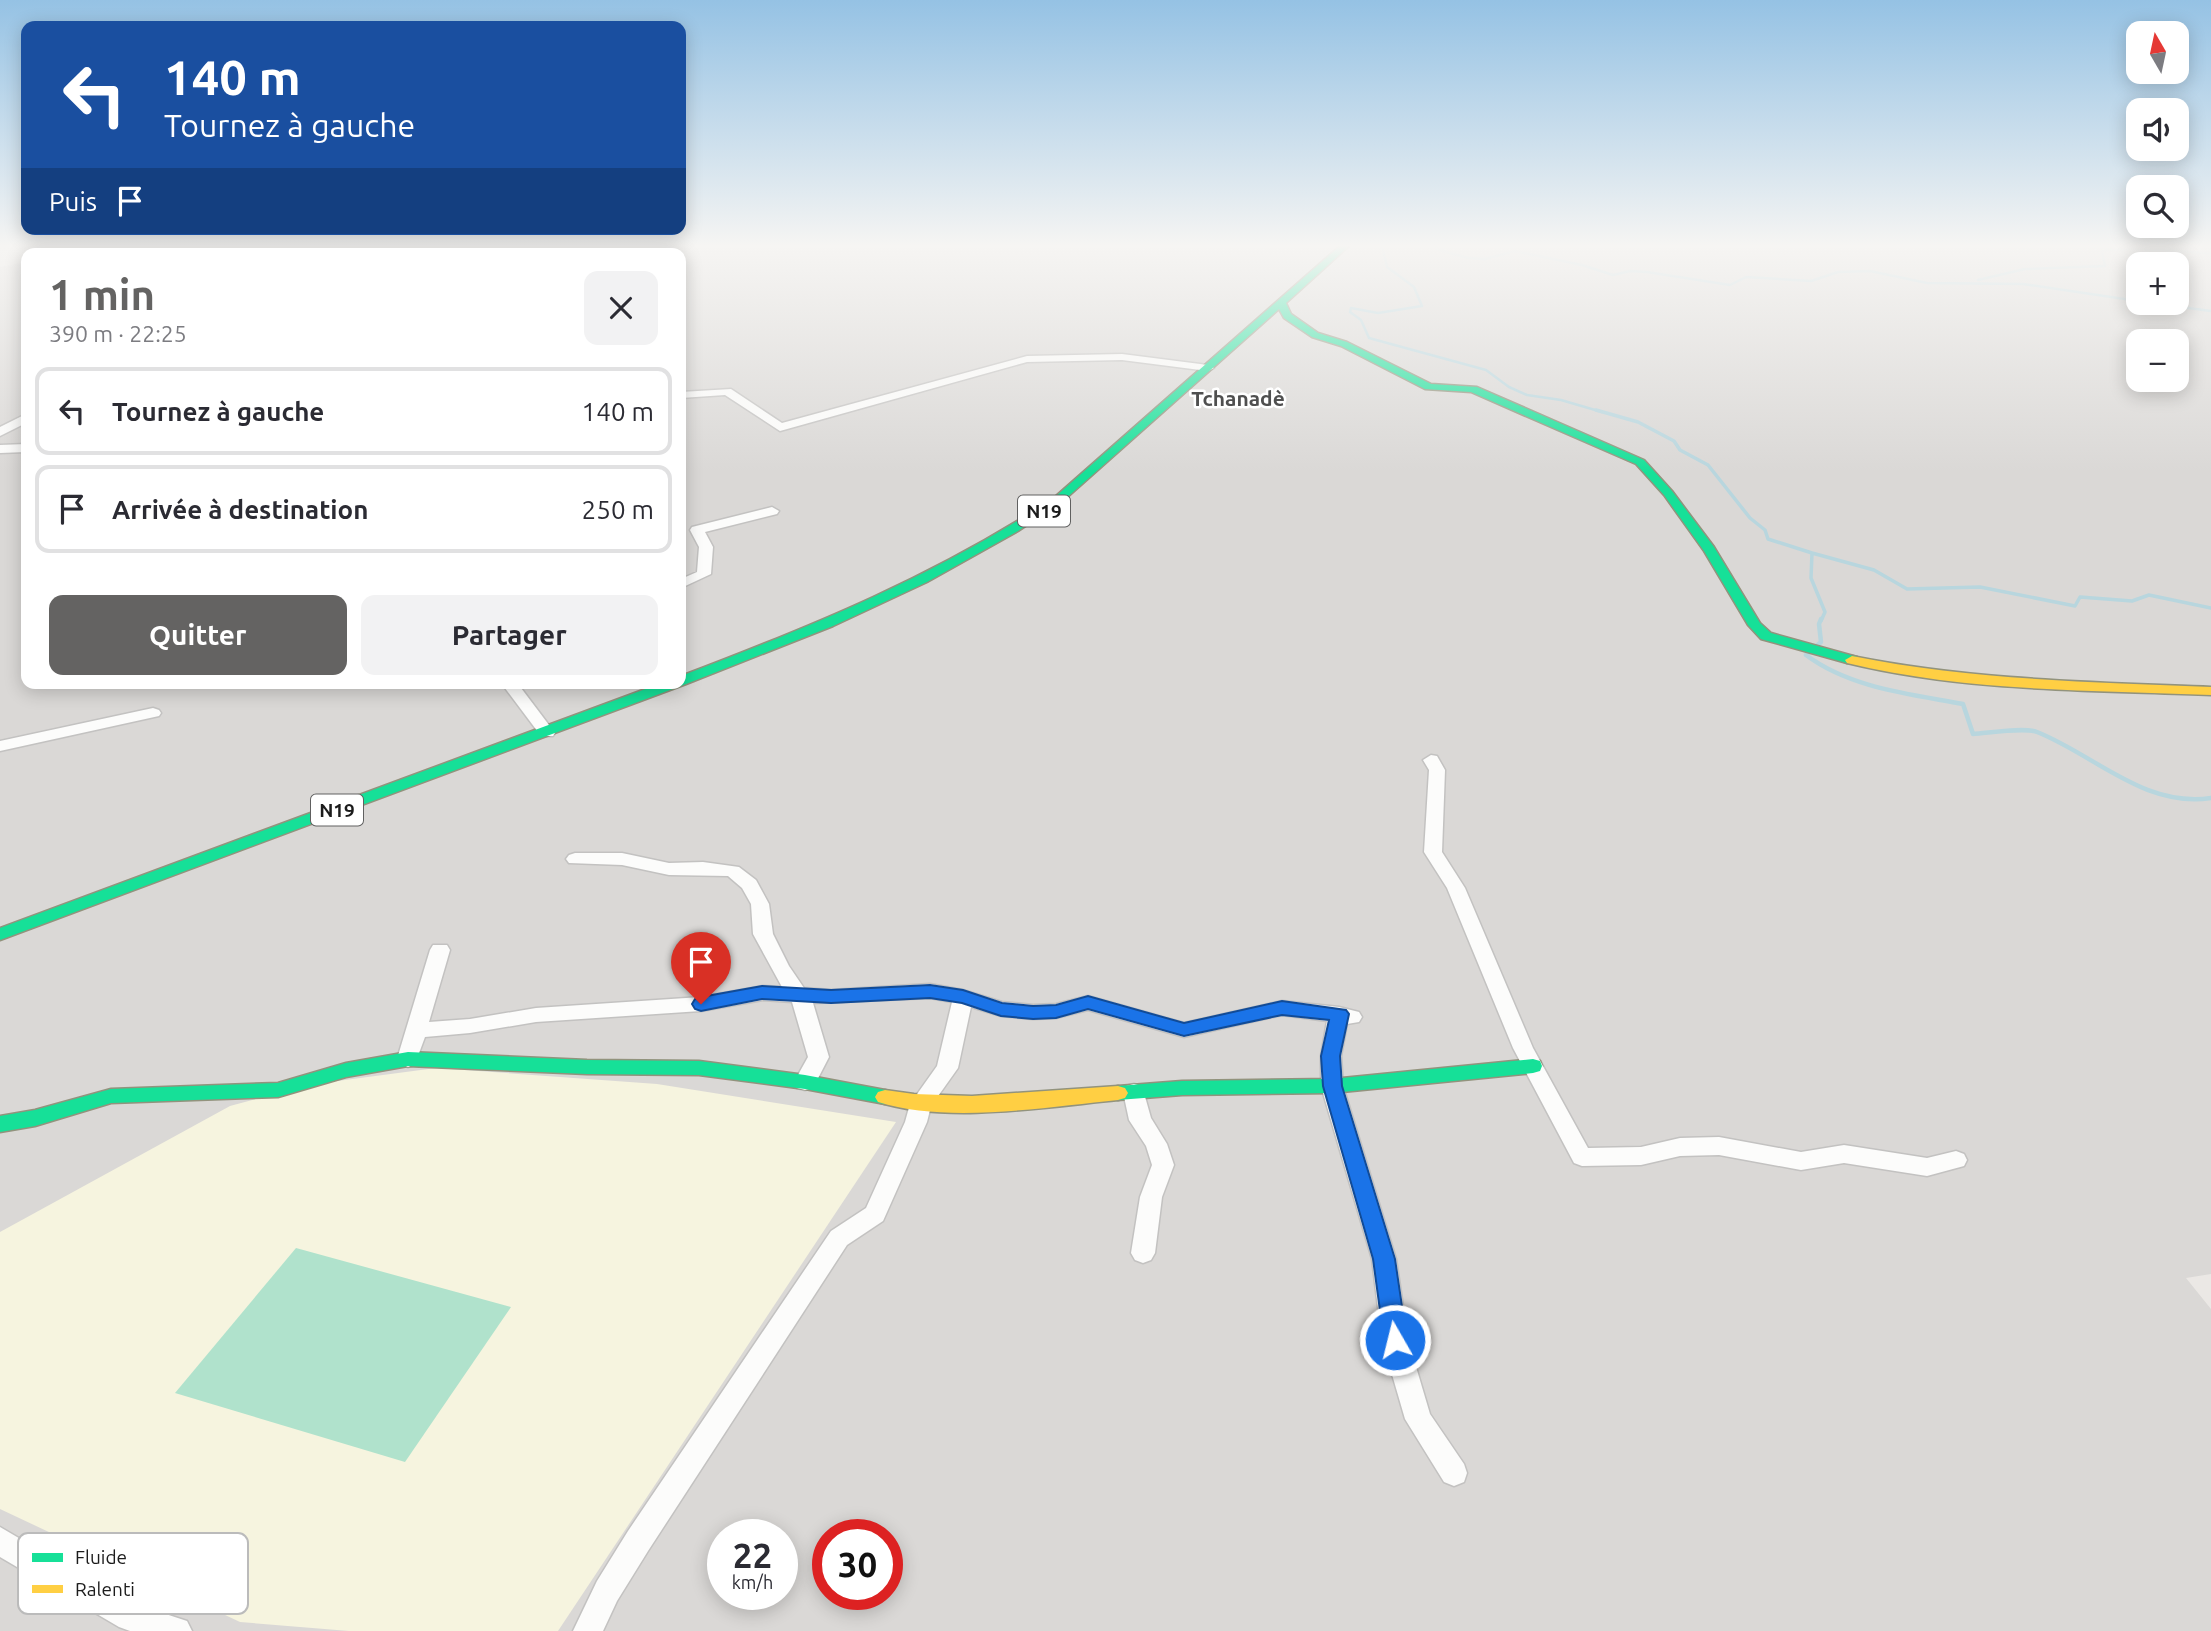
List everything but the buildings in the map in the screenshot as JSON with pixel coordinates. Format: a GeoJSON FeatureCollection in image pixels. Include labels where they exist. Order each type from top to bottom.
{"type":"FeatureCollection","features":[{"type":"Feature","properties":{"kind":"street","name":"N19"},"geometry":{"type":"LineString","coordinates":[[686,679],[874,607],[990,547],[1059,499],[1260,321]]}},
{"type":"Feature","properties":{"kind":"street"},"geometry":{"type":"LineString","coordinates":[[1293,321],[1315,335],[1344,344],[1429,387],[1473,389],[1640,462],[1668,493],[1710,550],[1755,625],[1766,636],[1868,664],[1967,677],[2104,688],[2211,691]]}},
{"type":"Feature","properties":{"kind":"street"},"geometry":{"type":"LineString","coordinates":[[686,395],[727,391],[780,427],[1027,359],[1122,357],[1208,368]]}},
{"type":"Feature","properties":{"kind":"street"},"geometry":{"type":"LineString","coordinates":[[4,430],[21,421]]}},
{"type":"Feature","properties":{"kind":"street"},"geometry":{"type":"LineString","coordinates":[[0,449],[21,447]]}},
{"type":"Feature","properties":{"kind":"street"},"geometry":{"type":"LineString","coordinates":[[686,582],[704,574],[706,547],[697,530],[772,511]]}},
{"type":"Feature","properties":{"kind":"street"},"geometry":{"type":"LineString","coordinates":[[514,689],[547,733]]}},
{"type":"Feature","properties":{"kind":"street","name":"N19"},"geometry":{"type":"LineString","coordinates":[[0,934],[660,689]]}},
{"type":"Feature","properties":{"kind":"street"},"geometry":{"type":"LineString","coordinates":[[0,746],[153,713]]}},
{"type":"Feature","properties":{"kind":"street"},"geometry":{"type":"LineString","coordinates":[[1431,760],[1437,770],[1433,852],[1456,888],[1533,1066],[1582,1157],[1641,1156],[1680,1147],[1719,1146],[1801,1161],[1844,1154],[1927,1167],[1956,1160]]}},
{"type":"Feature","properties":{"kind":"street"},"geometry":{"type":"LineString","coordinates":[[575,859],[622,859],[669,869],[733,871],[749,884],[760,904],[763,934],[780,969],[799,994],[810,1022],[819,1057],[805,1082]]}},
{"type":"Feature","properties":{"kind":"street"},"geometry":{"type":"LineString","coordinates":[[408,1059],[440,950]]}},
{"type":"Feature","properties":{"kind":"street"},"geometry":{"type":"LineString","coordinates":[[417,1030],[470,1026],[537,1015],[701,1004],[762,993],[831,997],[930,991],[963,997],[1001,1009],[1033,1012],[1056,1012],[1088,1003],[1184,1030],[1282,1008],[1345,1016],[1331,1056],[1332,1086],[1384,1259],[1395,1340],[1418,1419],[1454,1473]]}},
{"type":"Feature","properties":{"kind":"street"},"geometry":{"type":"LineString","coordinates":[[587,1631],[607,1591],[638,1541],[839,1238],[875,1214],[916,1122],[921,1104],[947,1068],[963,997]]}},
{"type":"Feature","properties":{"kind":"street"},"geometry":{"type":"LineString","coordinates":[[0,1124],[35,1118],[111,1096],[278,1090],[346,1070],[408,1059],[587,1067],[699,1068],[805,1082],[921,1104],[966,1105],[1133,1092],[1332,1086],[1533,1066]]}},
{"type":"Feature","properties":{"kind":"street"},"geometry":{"type":"LineString","coordinates":[[1133,1092],[1140,1120],[1156,1144],[1163,1166],[1151,1197],[1143,1253]]}},
{"type":"Feature","properties":{"kind":"street"},"geometry":{"type":"LineString","coordinates":[[0,1541],[18,1552]]}},
{"type":"Feature","properties":{"kind":"street"},"geometry":{"type":"LineString","coordinates":[[122,1614],[177,1631]]}},
{"type":"Feature","properties":{"kind":"shaded area"},"geometry":{"type":"Polygon","coordinates":[[[0,321],[21,321],[21,689],[686,689],[686,321],[2211,321],[2211,1274],[2186,1278],[2211,1309],[2211,1631],[0,1631],[0,321]]]}},
{"type":"Feature","properties":{"kind":"shaded area"},"geometry":{"type":"Polygon","coordinates":[[[436,1068],[657,1084],[896,1122],[558,1631],[349,1631],[240,1622],[223,1614],[248,1614],[248,1533],[51,1533],[0,1509],[0,1232],[230,1106],[307,1085],[436,1068]]]}},
{"type":"Feature","properties":{"kind":"green space"},"geometry":{"type":"Polygon","coordinates":[[[296,1248],[511,1307],[405,1462],[175,1393],[296,1248]]]}},
{"type":"Feature","properties":{"kind":"waterway"},"geometry":{"type":"LineString","coordinates":[[1361,321],[1369,338],[1486,370],[1509,387],[1527,395],[1561,400],[1602,412]]}},
{"type":"Feature","properties":{"kind":"waterway"},"geometry":{"type":"LineString","coordinates":[[1596,410],[1638,422],[1674,441],[1680,450],[1708,465],[1750,518],[1765,530],[1768,539],[1812,553]]}},
{"type":"Feature","properties":{"kind":"waterway"},"geometry":{"type":"LineString","coordinates":[[1812,553],[1874,570],[1907,589],[1980,587],[2075,606],[2080,597],[2132,601],[2149,595],[2211,608]]}},
{"type":"Feature","properties":{"kind":"waterway"},"geometry":{"type":"LineString","coordinates":[[1812,553],[1811,578],[1825,612],[1821,621]]}},
{"type":"Feature","properties":{"kind":"waterway"},"geometry":{"type":"LineString","coordinates":[[1821,619],[1821,642],[1806,655],[1842,675],[1881,688],[1963,704],[1973,734],[2015,730],[2037,732],[2142,788],[2187,799],[2211,798]]}},
{"type":"Feature","properties":{"kind":"traffic: fast"},"geometry":{"type":"LineString","coordinates":[[686,679],[876,602],[969,556],[1014,529],[1059,499],[1260,321]]}},
{"type":"Feature","properties":{"kind":"traffic: fast"},"geometry":{"type":"LineString","coordinates":[[1295,321],[1315,335],[1344,344],[1429,387],[1473,389],[1640,462],[1668,493],[1710,550],[1755,625],[1766,636],[1852,660]]}},
{"type":"Feature","properties":{"kind":"traffic: fast"},"geometry":{"type":"LineString","coordinates":[[0,934],[660,689]]}},
{"type":"Feature","properties":{"kind":"traffic: fast"},"geometry":{"type":"LineString","coordinates":[[0,1124],[35,1118],[111,1096],[278,1090],[346,1070],[408,1059],[587,1067],[699,1068],[805,1082],[885,1097]]}},
{"type":"Feature","properties":{"kind":"traffic: fast"},"geometry":{"type":"LineString","coordinates":[[1118,1093],[1182,1088],[1332,1086],[1533,1066]]}},
{"type":"Feature","properties":{"kind":"traffic: slow"},"geometry":{"type":"LineString","coordinates":[[1852,660],[1896,669],[1985,680],[2211,691]]}},
{"type":"Feature","properties":{"kind":"traffic: slow"},"geometry":{"type":"LineString","coordinates":[[885,1097],[943,1104],[972,1104],[1118,1093]]}},
{"type":"Feature","properties":{"kind":"district","name":"Tchanadè"},"geometry":{"type":"Point","coordinates":[1238,398]}},
{"type":"Feature","properties":{"kind":"route"},"geometry":{"type":"LineString","coordinates":[[701,1004],[762,993],[831,997],[930,991],[963,997],[1001,1009],[1033,1012],[1056,1012],[1088,1003],[1184,1030],[1282,1008],[1339,1014],[1331,1056],[1332,1086],[1384,1259],[1395,1340]]}}]}
